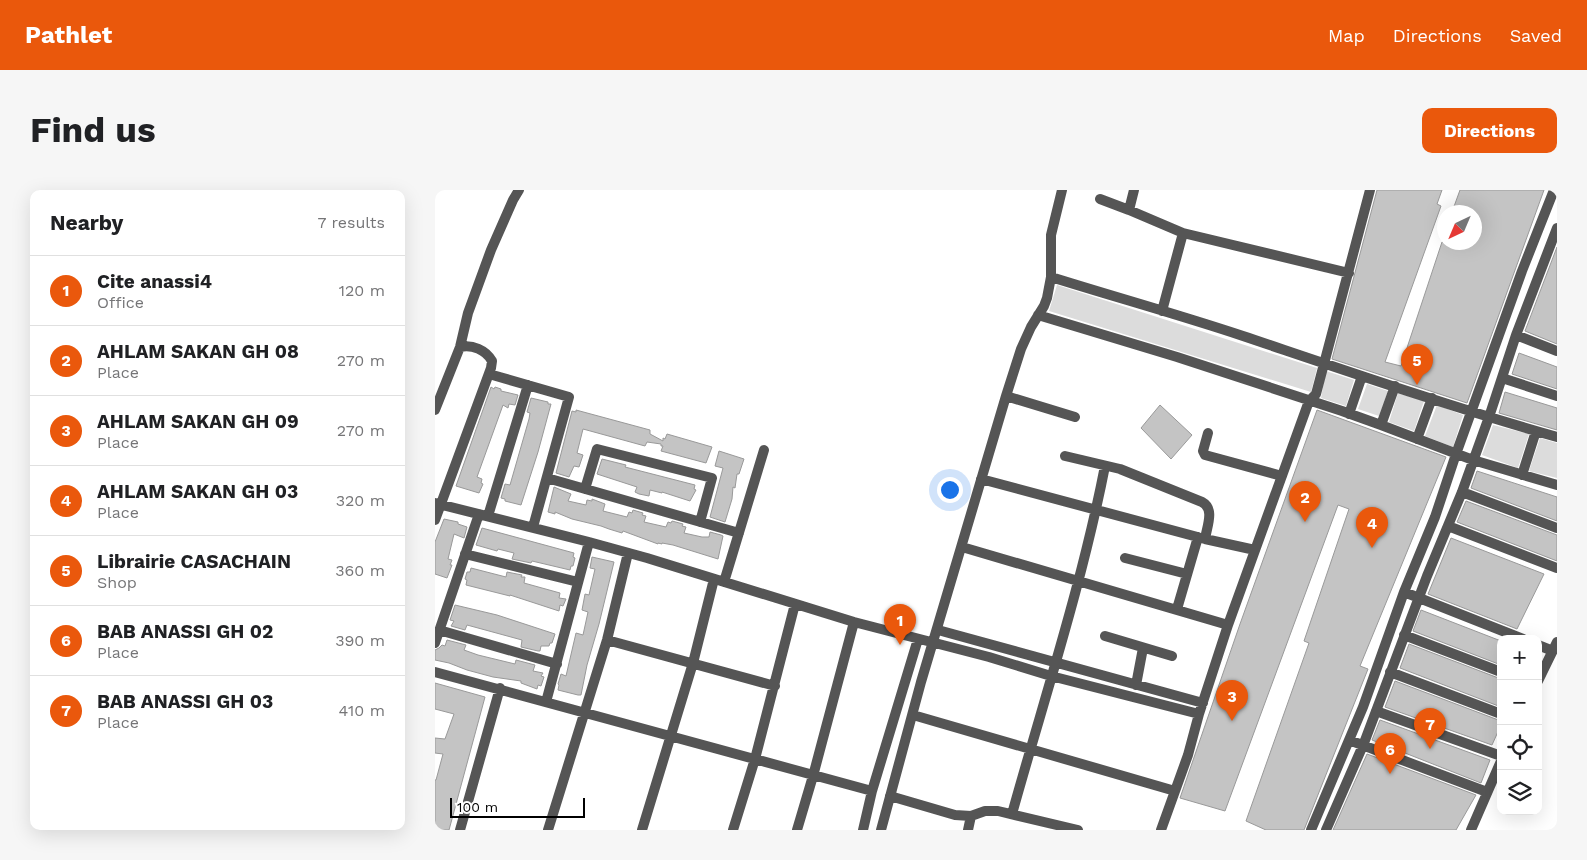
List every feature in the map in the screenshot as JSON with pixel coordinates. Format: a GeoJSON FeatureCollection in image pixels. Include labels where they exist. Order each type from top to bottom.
{"type":"FeatureCollection","features":[{"type":"Feature","properties":{"kind":"street"},"geometry":{"type":"LineString","coordinates":[[435,410],[460,348],[468,313],[491,250],[519,190]]}},
{"type":"Feature","properties":{"kind":"street"},"geometry":{"type":"LineString","coordinates":[[881,830],[933,643],[1006,396],[1021,349],[1047,298],[1051,277],[1051,236],[1062,190]]}},
{"type":"Feature","properties":{"kind":"street"},"geometry":{"type":"LineString","coordinates":[[1129,210],[1134,190]]}},
{"type":"Feature","properties":{"kind":"street"},"geometry":{"type":"LineString","coordinates":[[1161,830],[1188,755],[1199,714],[1255,550],[1309,401],[1316,394],[1370,190]]}},
{"type":"Feature","properties":{"kind":"street"},"geometry":{"type":"LineString","coordinates":[[1311,830],[1363,707],[1404,592],[1435,518],[1522,271],[1554,196]]}},
{"type":"Feature","properties":{"kind":"street"},"geometry":{"type":"LineString","coordinates":[[1101,199],[1183,233],[1349,273]]}},
{"type":"Feature","properties":{"kind":"street"},"geometry":{"type":"LineString","coordinates":[[1326,830],[1363,746],[1404,635],[1462,492],[1489,417],[1515,335],[1557,228]]}},
{"type":"Feature","properties":{"kind":"street"},"geometry":{"type":"LineString","coordinates":[[1162,311],[1183,233]]}},
{"type":"Feature","properties":{"kind":"street"},"geometry":{"type":"LineString","coordinates":[[1051,277],[1242,336],[1472,412],[1557,437]]}},
{"type":"Feature","properties":{"kind":"street"},"geometry":{"type":"LineString","coordinates":[[1038,315],[1177,357],[1349,414],[1473,460],[1557,484]]}},
{"type":"Feature","properties":{"kind":"street"},"geometry":{"type":"LineString","coordinates":[[1515,335],[1557,351]]}},
{"type":"Feature","properties":{"kind":"street"},"geometry":{"type":"LineString","coordinates":[[435,520],[438,504],[492,362],[488,355],[471,346],[460,348]]}},
{"type":"Feature","properties":{"kind":"street"},"geometry":{"type":"LineString","coordinates":[[489,374],[569,397],[533,527]]}},
{"type":"Feature","properties":{"kind":"street"},"geometry":{"type":"LineString","coordinates":[[1349,414],[1362,376]]}},
{"type":"Feature","properties":{"kind":"street"},"geometry":{"type":"LineString","coordinates":[[1502,378],[1557,396]]}},
{"type":"Feature","properties":{"kind":"street"},"geometry":{"type":"LineString","coordinates":[[435,642],[465,554],[483,515],[528,385]]}},
{"type":"Feature","properties":{"kind":"street"},"geometry":{"type":"LineString","coordinates":[[1381,425],[1395,386]]}},
{"type":"Feature","properties":{"kind":"street"},"geometry":{"type":"LineString","coordinates":[[1006,396],[1075,417]]}},
{"type":"Feature","properties":{"kind":"street"},"geometry":{"type":"LineString","coordinates":[[1417,439],[1432,398]]}},
{"type":"Feature","properties":{"kind":"street"},"geometry":{"type":"LineString","coordinates":[[1522,475],[1536,431]]}},
{"type":"Feature","properties":{"kind":"street"},"geometry":{"type":"LineString","coordinates":[[1208,433],[1203,451],[1205,455],[1282,476]]}},
{"type":"Feature","properties":{"kind":"street"},"geometry":{"type":"LineString","coordinates":[[585,489],[597,449],[712,478],[700,522]]}},
{"type":"Feature","properties":{"kind":"street"},"geometry":{"type":"LineString","coordinates":[[643,830],[719,581],[739,533],[764,450]]}},
{"type":"Feature","properties":{"kind":"street"},"geometry":{"type":"LineString","coordinates":[[1065,456],[1120,469],[1208,505],[1210,510],[1187,574],[1177,610]]}},
{"type":"Feature","properties":{"kind":"street"},"geometry":{"type":"LineString","coordinates":[[1012,814],[1078,581],[1097,509],[1105,466]]}},
{"type":"Feature","properties":{"kind":"street"},"geometry":{"type":"LineString","coordinates":[[547,478],[739,533]]}},
{"type":"Feature","properties":{"kind":"street"},"geometry":{"type":"LineString","coordinates":[[981,479],[1201,538],[1255,550]]}},
{"type":"Feature","properties":{"kind":"street"},"geometry":{"type":"LineString","coordinates":[[1462,492],[1557,528]]}},
{"type":"Feature","properties":{"kind":"street"},"geometry":{"type":"LineString","coordinates":[[438,504],[589,542],[854,622],[1199,714]]}},
{"type":"Feature","properties":{"kind":"street"},"geometry":{"type":"LineString","coordinates":[[1448,526],[1557,568]]}},
{"type":"Feature","properties":{"kind":"street"},"geometry":{"type":"LineString","coordinates":[[546,702],[589,542]]}},
{"type":"Feature","properties":{"kind":"street"},"geometry":{"type":"LineString","coordinates":[[962,547],[1229,625]]}},
{"type":"Feature","properties":{"kind":"street"},"geometry":{"type":"LineString","coordinates":[[548,830],[607,640],[628,553]]}},
{"type":"Feature","properties":{"kind":"street"},"geometry":{"type":"LineString","coordinates":[[465,554],[579,582]]}},
{"type":"Feature","properties":{"kind":"street"},"geometry":{"type":"LineString","coordinates":[[1125,558],[1187,574]]}},
{"type":"Feature","properties":{"kind":"street"},"geometry":{"type":"LineString","coordinates":[[1404,592],[1513,635]]}},
{"type":"Feature","properties":{"kind":"street"},"geometry":{"type":"LineString","coordinates":[[733,830],[755,759],[795,604]]}},
{"type":"Feature","properties":{"kind":"street"},"geometry":{"type":"LineString","coordinates":[[797,830],[854,622]]}},
{"type":"Feature","properties":{"kind":"street"},"geometry":{"type":"LineString","coordinates":[[439,630],[557,664]]}},
{"type":"Feature","properties":{"kind":"street"},"geometry":{"type":"LineString","coordinates":[[937,630],[1203,703]]}},
{"type":"Feature","properties":{"kind":"street"},"geometry":{"type":"LineString","coordinates":[[1404,635],[1497,670]]}},
{"type":"Feature","properties":{"kind":"street"},"geometry":{"type":"LineString","coordinates":[[1105,636],[1173,656]]}},
{"type":"Feature","properties":{"kind":"street"},"geometry":{"type":"LineString","coordinates":[[863,830],[872,791],[918,639]]}},
{"type":"Feature","properties":{"kind":"street"},"geometry":{"type":"LineString","coordinates":[[607,640],[775,686]]}},
{"type":"Feature","properties":{"kind":"street"},"geometry":{"type":"LineString","coordinates":[[1538,680],[1555,646],[1542,645]]}},
{"type":"Feature","properties":{"kind":"street"},"geometry":{"type":"LineString","coordinates":[[1136,685],[1143,648]]}},
{"type":"Feature","properties":{"kind":"street"},"geometry":{"type":"LineString","coordinates":[[435,672],[500,688],[872,791]]}},
{"type":"Feature","properties":{"kind":"street"},"geometry":{"type":"LineString","coordinates":[[1390,672],[1497,712]]}},
{"type":"Feature","properties":{"kind":"street"},"geometry":{"type":"LineString","coordinates":[[460,830],[500,688]]}},
{"type":"Feature","properties":{"kind":"street"},"geometry":{"type":"LineString","coordinates":[[1376,711],[1497,755]]}},
{"type":"Feature","properties":{"kind":"street"},"geometry":{"type":"LineString","coordinates":[[913,715],[1175,791]]}},
{"type":"Feature","properties":{"kind":"street"},"geometry":{"type":"LineString","coordinates":[[1349,740],[1487,792]]}},
{"type":"Feature","properties":{"kind":"street"},"geometry":{"type":"LineString","coordinates":[[1471,830],[1497,770]]}},
{"type":"Feature","properties":{"kind":"street"},"geometry":{"type":"LineString","coordinates":[[890,796],[944,813],[971,816],[985,811],[998,811],[1078,830]]}},
{"type":"Feature","properties":{"kind":"street"},"geometry":{"type":"LineString","coordinates":[[968,830],[971,816]]}},
{"type":"Feature","properties":{"kind":"shaded area"},"geometry":{"type":"Polygon","coordinates":[[[1057,285],[1317,368],[1311,392],[1049,311],[1057,285]]]}},
{"type":"Feature","properties":{"kind":"shaded area"},"geometry":{"type":"Polygon","coordinates":[[[1326,371],[1354,380],[1346,406],[1321,398],[1326,371]]]}},
{"type":"Feature","properties":{"kind":"shaded area"},"geometry":{"type":"Polygon","coordinates":[[[1367,384],[1388,391],[1379,416],[1358,409],[1367,384]]]}},
{"type":"Feature","properties":{"kind":"shaded area"},"geometry":{"type":"Polygon","coordinates":[[[1398,393],[1424,401],[1414,431],[1389,422],[1398,393]]]}},
{"type":"Feature","properties":{"kind":"shaded area"},"geometry":{"type":"Polygon","coordinates":[[[1437,405],[1463,415],[1453,447],[1425,436],[1437,405]]]}},
{"type":"Feature","properties":{"kind":"shaded area"},"geometry":{"type":"Polygon","coordinates":[[[1493,425],[1529,434],[1518,468],[1482,455],[1493,425]]]}},
{"type":"Feature","properties":{"kind":"shaded area"},"geometry":{"type":"Polygon","coordinates":[[[1540,438],[1557,443],[1557,478],[1529,471],[1540,438]]]}},
{"type":"Feature","properties":{"kind":"building"},"geometry":{"type":"Polygon","coordinates":[[[1377,190],[1442,190],[1437,204],[1439,205],[1437,205],[1437,217],[1385,362],[1401,366],[1439,250],[1482,250],[1482,205],[1455,205],[1460,190],[1544,190],[1467,403],[1332,359],[1377,190]]]}},
{"type":"Feature","properties":{"kind":"building"},"geometry":{"type":"Polygon","coordinates":[[[1557,247],[1557,344],[1525,331],[1557,247]]]}},
{"type":"Feature","properties":{"kind":"building"},"geometry":{"type":"Polygon","coordinates":[[[1519,353],[1557,367],[1557,389],[1512,374],[1519,353]]]}},
{"type":"Feature","properties":{"kind":"building"},"geometry":{"type":"Polygon","coordinates":[[[491,387],[518,395],[515,405],[509,404],[508,408],[503,405],[477,477],[482,479],[481,483],[483,484],[479,493],[456,486],[491,387]]]}},
{"type":"Feature","properties":{"kind":"building"},"geometry":{"type":"Polygon","coordinates":[[[1505,392],[1557,408],[1557,430],[1499,413],[1505,392]]]}},
{"type":"Feature","properties":{"kind":"building"},"geometry":{"type":"Polygon","coordinates":[[[531,398],[551,404],[521,505],[505,501],[505,499],[501,498],[505,484],[510,485],[529,419],[530,413],[527,412],[531,398]]]}},
{"type":"Feature","properties":{"kind":"building"},"geometry":{"type":"Polygon","coordinates":[[[1160,405],[1192,435],[1171,459],[1141,428],[1160,405]]]}},
{"type":"Feature","properties":{"kind":"building"},"geometry":{"type":"Polygon","coordinates":[[[576,410],[650,430],[650,434],[663,441],[667,434],[712,447],[706,463],[661,451],[663,446],[661,444],[647,442],[645,446],[583,429],[577,453],[583,455],[579,467],[574,466],[569,477],[556,473],[572,411],[576,412],[576,410]]]}},
{"type":"Feature","properties":{"kind":"building"},"geometry":{"type":"Polygon","coordinates":[[[1317,410],[1446,457],[1360,666],[1368,669],[1304,830],[1266,830],[1246,821],[1309,643],[1304,641],[1349,509],[1338,505],[1225,811],[1180,798],[1317,410]]]}},
{"type":"Feature","properties":{"kind":"building"},"geometry":{"type":"Polygon","coordinates":[[[719,451],[744,459],[739,474],[737,474],[735,488],[733,487],[732,499],[725,522],[710,517],[723,468],[715,466],[719,451]]]}},
{"type":"Feature","properties":{"kind":"building"},"geometry":{"type":"Polygon","coordinates":[[[602,459],[626,465],[625,467],[695,485],[694,489],[696,490],[690,501],[650,490],[649,496],[639,494],[635,492],[637,487],[597,474],[602,459]]]}},
{"type":"Feature","properties":{"kind":"building"},"geometry":{"type":"Polygon","coordinates":[[[1477,471],[1557,497],[1557,521],[1471,488],[1477,471]]]}},
{"type":"Feature","properties":{"kind":"building"},"geometry":{"type":"Polygon","coordinates":[[[554,487],[571,494],[568,501],[586,505],[587,500],[592,501],[592,499],[605,504],[603,511],[627,517],[629,512],[632,513],[633,510],[646,516],[644,522],[666,527],[668,522],[671,523],[672,521],[683,524],[682,526],[686,527],[684,533],[702,537],[709,537],[710,532],[721,535],[723,536],[718,559],[673,545],[658,544],[623,531],[622,533],[572,519],[555,512],[555,514],[548,512],[554,487]]]}},
{"type":"Feature","properties":{"kind":"building"},"geometry":{"type":"Polygon","coordinates":[[[1466,501],[1557,535],[1557,561],[1457,522],[1466,501]]]}},
{"type":"Feature","properties":{"kind":"building"},"geometry":{"type":"Polygon","coordinates":[[[444,519],[458,522],[458,524],[467,527],[464,538],[454,534],[448,559],[452,560],[450,565],[452,565],[447,578],[435,574],[435,542],[444,519]]]}},
{"type":"Feature","properties":{"kind":"building"},"geometry":{"type":"Polygon","coordinates":[[[482,528],[574,553],[573,566],[571,566],[570,570],[532,561],[531,563],[512,559],[514,553],[498,549],[497,551],[476,545],[482,528]]]}},
{"type":"Feature","properties":{"kind":"building"},"geometry":{"type":"Polygon","coordinates":[[[1451,538],[1544,574],[1517,629],[1428,594],[1451,538]]]}},
{"type":"Feature","properties":{"kind":"building"},"geometry":{"type":"Polygon","coordinates":[[[592,557],[614,562],[581,695],[578,695],[558,690],[558,684],[561,674],[566,676],[576,633],[583,635],[588,612],[582,610],[585,594],[589,595],[595,569],[590,568],[592,557]]]}},
{"type":"Feature","properties":{"kind":"building"},"geometry":{"type":"Polygon","coordinates":[[[471,568],[506,577],[507,572],[522,575],[521,577],[525,577],[524,583],[560,593],[559,598],[566,599],[563,606],[560,605],[559,611],[510,595],[466,585],[467,572],[470,572],[471,568]]]}},
{"type":"Feature","properties":{"kind":"building"},"geometry":{"type":"Polygon","coordinates":[[[455,605],[497,615],[555,634],[552,643],[549,646],[541,646],[540,651],[538,651],[521,647],[522,640],[467,625],[465,630],[451,626],[454,621],[450,620],[455,605]]]}},
{"type":"Feature","properties":{"kind":"building"},"geometry":{"type":"Polygon","coordinates":[[[1421,610],[1497,639],[1497,663],[1413,631],[1421,610]]]}},
{"type":"Feature","properties":{"kind":"building"},"geometry":{"type":"Polygon","coordinates":[[[447,640],[466,645],[464,650],[478,655],[515,664],[516,660],[535,665],[533,671],[543,673],[541,676],[544,677],[541,686],[538,685],[537,689],[521,683],[521,681],[493,677],[435,660],[435,650],[442,645],[445,646],[447,640]]]}},
{"type":"Feature","properties":{"kind":"building"},"geometry":{"type":"Polygon","coordinates":[[[1409,644],[1497,677],[1497,705],[1400,668],[1409,644]]]}},
{"type":"Feature","properties":{"kind":"building"},"geometry":{"type":"Polygon","coordinates":[[[1395,681],[1497,719],[1497,734],[1492,745],[1385,707],[1395,681]]]}},
{"type":"Feature","properties":{"kind":"building"},"geometry":{"type":"Polygon","coordinates":[[[435,683],[485,697],[449,830],[435,830],[435,780],[443,754],[435,753],[435,738],[445,739],[454,714],[435,709],[435,683]]]}},
{"type":"Feature","properties":{"kind":"building"},"geometry":{"type":"Polygon","coordinates":[[[1380,720],[1490,760],[1481,783],[1372,740],[1380,720]]]}},
{"type":"Feature","properties":{"kind":"building"},"geometry":{"type":"Polygon","coordinates":[[[1367,754],[1476,795],[1456,830],[1333,830],[1367,754]]]}},
{"type":"Feature","properties":{"kind":"place","name":"Librairie CASACHAIN"},"geometry":{"type":"Point","coordinates":[1417,385]}},
{"type":"Feature","properties":{"kind":"place","name":"AHLAM SAKAN GH 08"},"geometry":{"type":"Point","coordinates":[1305,522]}},
{"type":"Feature","properties":{"kind":"place","name":"AHLAM SAKAN GH 03"},"geometry":{"type":"Point","coordinates":[1372,548]}},
{"type":"Feature","properties":{"kind":"place","name":"Cite anassi4"},"geometry":{"type":"Point","coordinates":[900,645]}},
{"type":"Feature","properties":{"kind":"place","name":"AHLAM SAKAN GH 09"},"geometry":{"type":"Point","coordinates":[1232,721]}},
{"type":"Feature","properties":{"kind":"place","name":"BAB ANASSI GH 03"},"geometry":{"type":"Point","coordinates":[1430,749]}},
{"type":"Feature","properties":{"kind":"place","name":"BAB ANASSI GH 02"},"geometry":{"type":"Point","coordinates":[1390,774]}}]}
